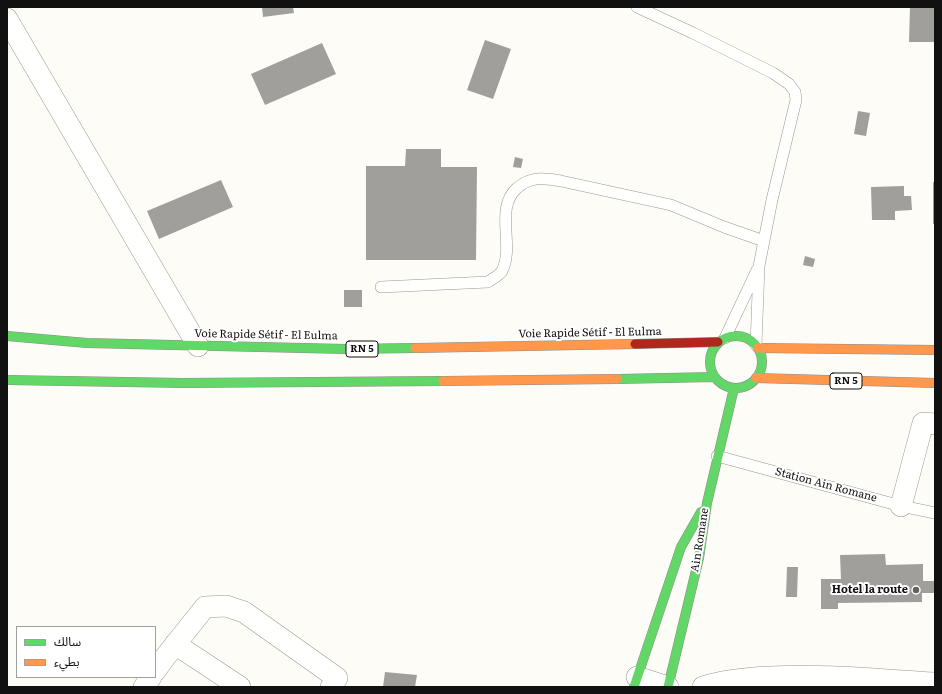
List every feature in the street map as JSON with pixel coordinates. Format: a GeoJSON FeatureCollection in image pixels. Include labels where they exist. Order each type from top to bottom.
{"type":"FeatureCollection","features":[{"type":"Feature","properties":{"kind":"main road"},"geometry":{"type":"LineString","coordinates":[[736,335],[747,338],[757,346],[762,360],[760,373],[750,384],[734,388],[720,383],[714,378],[709,363],[713,348],[721,340],[736,335]]}},
{"type":"Feature","properties":{"kind":"main road","name":"Voie Rapide Sétif - El Eulma"},"geometry":{"type":"LineString","coordinates":[[7,336],[87,343],[346,349],[721,340]]}},
{"type":"Feature","properties":{"kind":"main road"},"geometry":{"type":"LineString","coordinates":[[757,346],[935,350]]}},
{"type":"Feature","properties":{"kind":"main road"},"geometry":{"type":"LineString","coordinates":[[7,380],[122,383],[304,383],[714,378]]}},
{"type":"Feature","properties":{"kind":"main road","name":"RN 5"},"geometry":{"type":"LineString","coordinates":[[756,378],[935,383]]}},
{"type":"Feature","properties":{"kind":"main road"},"geometry":{"type":"LineString","coordinates":[[707,503],[734,388]]}},
{"type":"Feature","properties":{"kind":"main road","name":"Ain Romane"},"geometry":{"type":"LineString","coordinates":[[636,682],[681,547],[707,503]]}},
{"type":"Feature","properties":{"kind":"main road","name":"Ain Romane"},"geometry":{"type":"LineString","coordinates":[[668,687],[699,558],[707,503]]}},
{"type":"Feature","properties":{"kind":"street"},"geometry":{"type":"LineString","coordinates":[[7,19],[198,346]]}},
{"type":"Feature","properties":{"kind":"street"},"geometry":{"type":"LineString","coordinates":[[901,506],[923,423],[935,424]]}},
{"type":"Feature","properties":{"kind":"street"},"geometry":{"type":"LineString","coordinates":[[156,670],[205,606],[226,606],[244,612],[337,678],[331,687]]}},
{"type":"Feature","properties":{"kind":"street"},"geometry":{"type":"LineString","coordinates":[[175,644],[240,687]]}},
{"type":"Feature","properties":{"kind":"street"},"geometry":{"type":"LineString","coordinates":[[144,687],[150,678]]}},
{"type":"Feature","properties":{"kind":"street"},"geometry":{"type":"LineString","coordinates":[[703,687],[715,683],[754,678],[808,681],[935,683]]}},
{"type":"Feature","properties":{"kind":"street","name":"Ain Romane"},"geometry":{"type":"LineString","coordinates":[[636,682],[668,687]]}},
{"type":"Feature","properties":{"kind":"lane"},"geometry":{"type":"LineString","coordinates":[[637,7],[773,73],[789,84],[795,92],[796,100],[759,266],[757,346]]}},
{"type":"Feature","properties":{"kind":"lane"},"geometry":{"type":"LineString","coordinates":[[380,287],[488,282],[502,272],[506,259],[506,208],[511,194],[522,184],[534,178],[550,179],[671,205],[724,227],[764,240]]}},
{"type":"Feature","properties":{"kind":"lane"},"geometry":{"type":"LineString","coordinates":[[721,340],[759,266]]}},
{"type":"Feature","properties":{"kind":"lane","name":"Station Ain Romane"},"geometry":{"type":"LineString","coordinates":[[717,456],[901,506],[935,513]]}},
{"type":"Feature","properties":{"kind":"building"},"geometry":{"type":"Polygon","coordinates":[[[262,7],[293,7],[294,13],[263,17],[262,7]]]}},
{"type":"Feature","properties":{"kind":"building"},"geometry":{"type":"Polygon","coordinates":[[[910,7],[935,7],[935,42],[909,42],[910,7]]]}},
{"type":"Feature","properties":{"kind":"building"},"geometry":{"type":"Polygon","coordinates":[[[485,40],[511,49],[493,99],[467,90],[485,40]]]}},
{"type":"Feature","properties":{"kind":"building"},"geometry":{"type":"Polygon","coordinates":[[[322,43],[336,74],[265,105],[251,74],[322,43]]]}},
{"type":"Feature","properties":{"kind":"building"},"geometry":{"type":"Polygon","coordinates":[[[858,111],[870,113],[866,136],[854,134],[858,111]]]}},
{"type":"Feature","properties":{"kind":"building"},"geometry":{"type":"Polygon","coordinates":[[[406,149],[441,149],[441,167],[477,167],[476,260],[366,260],[366,166],[405,166],[406,149]]]}},
{"type":"Feature","properties":{"kind":"building"},"geometry":{"type":"Polygon","coordinates":[[[515,157],[523,159],[521,168],[513,167],[515,157]]]}},
{"type":"Feature","properties":{"kind":"building"},"geometry":{"type":"Polygon","coordinates":[[[221,180],[233,207],[159,239],[147,211],[221,180]]]}},
{"type":"Feature","properties":{"kind":"building"},"geometry":{"type":"Polygon","coordinates":[[[933,182],[935,182],[935,224],[933,224],[933,182]]]}},
{"type":"Feature","properties":{"kind":"building"},"geometry":{"type":"Polygon","coordinates":[[[904,186],[904,196],[911,196],[912,210],[895,211],[895,220],[872,220],[871,187],[904,186]]]}},
{"type":"Feature","properties":{"kind":"building"},"geometry":{"type":"Polygon","coordinates":[[[805,256],[815,259],[813,267],[803,265],[805,256]]]}},
{"type":"Feature","properties":{"kind":"building"},"geometry":{"type":"Polygon","coordinates":[[[344,290],[362,290],[362,307],[344,307],[344,290]]]}},
{"type":"Feature","properties":{"kind":"building"},"geometry":{"type":"Polygon","coordinates":[[[885,554],[886,565],[923,564],[923,581],[935,581],[935,593],[922,593],[922,602],[838,603],[838,609],[821,609],[821,579],[841,579],[840,555],[885,554]]]}},
{"type":"Feature","properties":{"kind":"building"},"geometry":{"type":"Polygon","coordinates":[[[787,567],[798,567],[797,597],[786,597],[787,567]]]}},
{"type":"Feature","properties":{"kind":"building"},"geometry":{"type":"Polygon","coordinates":[[[385,672],[417,675],[415,687],[383,687],[385,672]]]}},
{"type":"Feature","properties":{"kind":"traffic: fast"},"geometry":{"type":"LineString","coordinates":[[7,336],[87,343],[346,349],[415,348]]}},
{"type":"Feature","properties":{"kind":"traffic: fast"},"geometry":{"type":"LineString","coordinates":[[731,336],[741,336],[755,343],[762,357],[762,362],[762,367],[755,381],[741,388],[731,388],[721,384],[714,377],[710,367],[710,357],[714,347],[721,340],[731,336]]}},
{"type":"Feature","properties":{"kind":"traffic: fast"},"geometry":{"type":"LineString","coordinates":[[617,379],[715,377]]}},
{"type":"Feature","properties":{"kind":"traffic: fast"},"geometry":{"type":"LineString","coordinates":[[7,380],[184,383],[443,381]]}},
{"type":"Feature","properties":{"kind":"traffic: fast"},"geometry":{"type":"LineString","coordinates":[[668,687],[699,558],[707,503],[734,388]]}},
{"type":"Feature","properties":{"kind":"traffic: fast"},"geometry":{"type":"LineString","coordinates":[[634,687],[681,547],[701,512]]}},
{"type":"Feature","properties":{"kind":"traffic: slow"},"geometry":{"type":"LineString","coordinates":[[415,348],[635,344]]}},
{"type":"Feature","properties":{"kind":"traffic: slow"},"geometry":{"type":"LineString","coordinates":[[758,348],[935,350]]}},
{"type":"Feature","properties":{"kind":"traffic: slow"},"geometry":{"type":"LineString","coordinates":[[756,378],[935,383]]}},
{"type":"Feature","properties":{"kind":"traffic: slow"},"geometry":{"type":"LineString","coordinates":[[443,381],[617,379]]}},
{"type":"Feature","properties":{"kind":"traffic: jam"},"geometry":{"type":"LineString","coordinates":[[635,344],[718,342]]}},
{"type":"Feature","properties":{"kind":"place","name":"Hotel la route"},"geometry":{"type":"Point","coordinates":[916,590]}}]}
